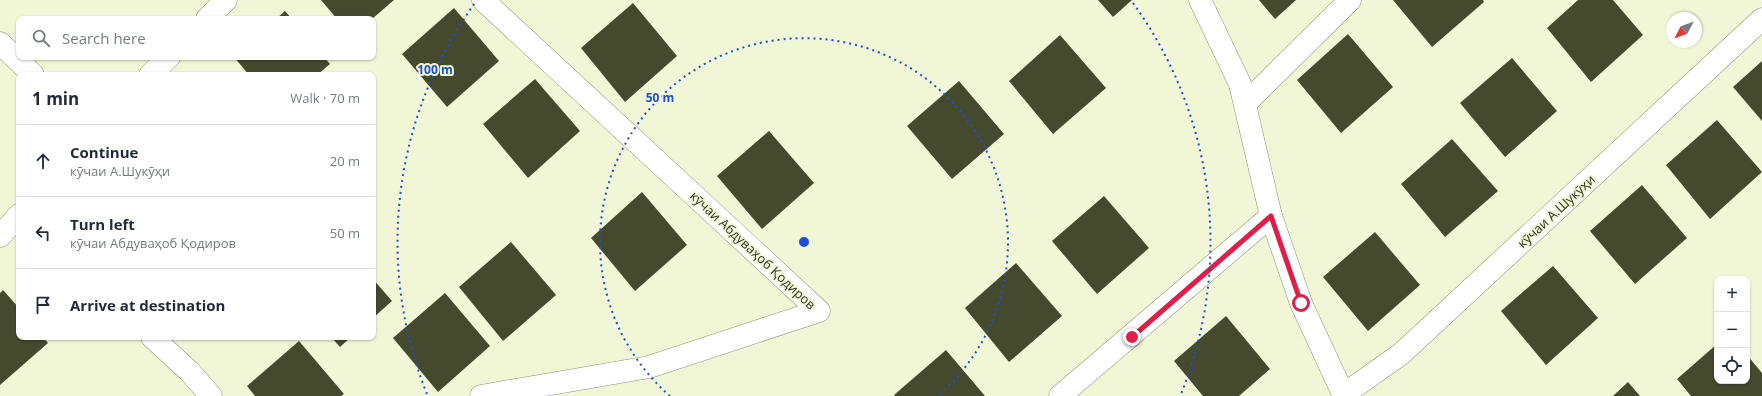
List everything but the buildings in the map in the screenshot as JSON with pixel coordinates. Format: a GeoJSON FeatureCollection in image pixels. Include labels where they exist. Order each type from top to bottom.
{"type":"FeatureCollection","features":[{"type":"Feature","properties":{"kind":"street"},"geometry":{"type":"LineString","coordinates":[[210,16],[226,0]]}},
{"type":"Feature","properties":{"kind":"street","name":"кӯчаи Абдуваҳоб Қодиров"},"geometry":{"type":"LineString","coordinates":[[481,396],[649,367],[819,311],[483,0]]}},
{"type":"Feature","properties":{"kind":"street","name":"кӯчаи А.Шукӯҳи"},"geometry":{"type":"LineString","coordinates":[[1200,0],[1240,84],[1246,103],[1271,216],[1301,303],[1344,396],[1400,354],[1762,19]]}},
{"type":"Feature","properties":{"kind":"street"},"geometry":{"type":"LineString","coordinates":[[1246,103],[1350,0]]}},
{"type":"Feature","properties":{"kind":"street"},"geometry":{"type":"LineString","coordinates":[[0,43],[16,59]]}},
{"type":"Feature","properties":{"kind":"street"},"geometry":{"type":"LineString","coordinates":[[18,60],[30,72]]}},
{"type":"Feature","properties":{"kind":"street"},"geometry":{"type":"LineString","coordinates":[[153,72],[166,60]]}},
{"type":"Feature","properties":{"kind":"street"},"geometry":{"type":"LineString","coordinates":[[1060,396],[1271,216]]}},
{"type":"Feature","properties":{"kind":"street"},"geometry":{"type":"LineString","coordinates":[[0,236],[16,218]]}},
{"type":"Feature","properties":{"kind":"street"},"geometry":{"type":"LineString","coordinates":[[155,340],[190,372],[211,396]]}},
{"type":"Feature","properties":{"kind":"route"},"geometry":{"type":"LineString","coordinates":[[1132,337],[1271,216],[1301,303]]}}]}
